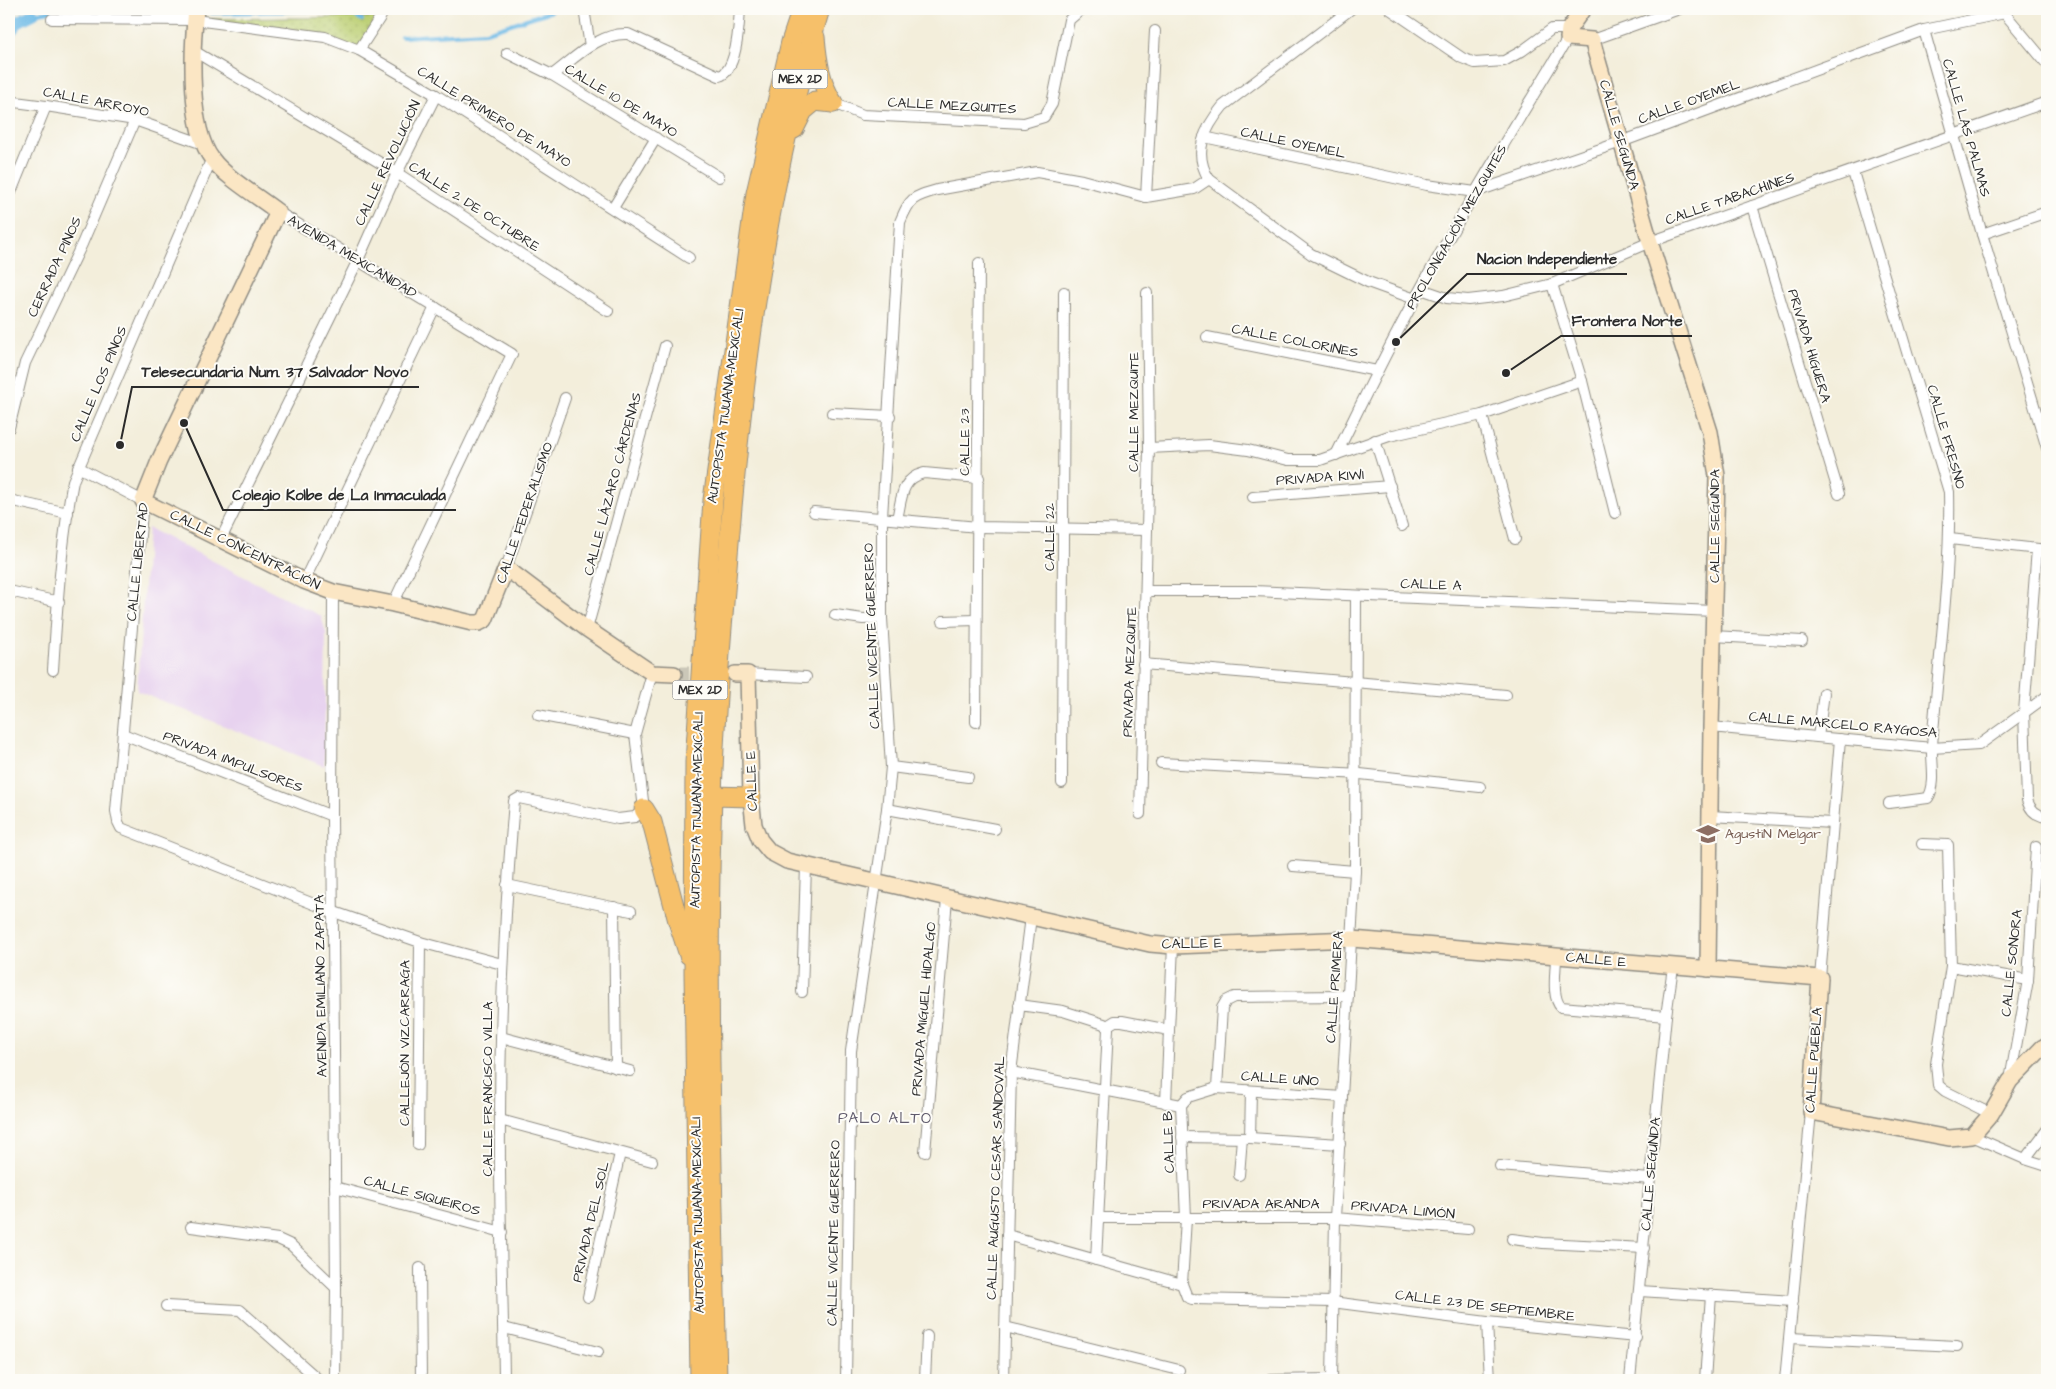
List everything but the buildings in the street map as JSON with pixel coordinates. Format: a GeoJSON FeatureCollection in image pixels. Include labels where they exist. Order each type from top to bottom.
{"type":"FeatureCollection","features":[{"type":"Feature","properties":{"kind":"highway","name":"AUTOPISTA TIJUANA-MEXICALI"},"geometry":{"type":"LineString","coordinates":[[700,1380],[694,972],[695,762],[713,500],[756,193],[791,42],[802,9]]}},
{"type":"Feature","properties":{"kind":"highway","name":"AUTOPISTA TIJUANA-MEXICALI"},"geometry":{"type":"LineString","coordinates":[[717,1380],[710,1028],[712,796],[721,636],[738,443],[751,340],[784,150],[797,89],[820,9]]}},
{"type":"Feature","properties":{"kind":"highway"},"geometry":{"type":"LineString","coordinates":[[814,27],[818,64],[825,92],[833,103]]}},
{"type":"Feature","properties":{"kind":"highway"},"geometry":{"type":"LineString","coordinates":[[784,150],[803,111],[814,101],[833,103]]}},
{"type":"Feature","properties":{"kind":"highway"},"geometry":{"type":"LineString","coordinates":[[712,796],[751,798]]}},
{"type":"Feature","properties":{"kind":"highway"},"geometry":{"type":"LineString","coordinates":[[640,813],[652,822],[678,921],[694,972]]}},
{"type":"Feature","properties":{"kind":"main road"},"geometry":{"type":"LineString","coordinates":[[1583,9],[1568,33],[1592,40]]}},
{"type":"Feature","properties":{"kind":"main road"},"geometry":{"type":"LineString","coordinates":[[195,14],[195,103],[209,152]]}},
{"type":"Feature","properties":{"kind":"main road","name":"CALLE SEGUNDA"},"geometry":{"type":"LineString","coordinates":[[1592,40],[1650,242],[1710,432],[1717,476],[1708,969]]}},
{"type":"Feature","properties":{"kind":"main road","name":"AVENIDA MEXICANIDAD"},"geometry":{"type":"LineString","coordinates":[[209,152],[220,168],[278,212]]}},
{"type":"Feature","properties":{"kind":"main road","name":"CALLE LIBERTAD"},"geometry":{"type":"LineString","coordinates":[[143,501],[159,461],[278,212]]}},
{"type":"Feature","properties":{"kind":"main road","name":"CALLE CONCENTRACIÓN"},"geometry":{"type":"LineString","coordinates":[[143,501],[304,581],[333,592],[479,623]]}},
{"type":"Feature","properties":{"kind":"main road"},"geometry":{"type":"LineString","coordinates":[[506,568],[587,629],[652,674],[674,674]]}},
{"type":"Feature","properties":{"kind":"main road","name":"CALLE FEDERALISMO"},"geometry":{"type":"LineString","coordinates":[[479,623],[485,620],[506,568]]}},
{"type":"Feature","properties":{"kind":"main road","name":"CALLE E"},"geometry":{"type":"LineString","coordinates":[[742,674],[754,825],[760,840],[770,852],[787,861],[1150,944],[1173,946],[1352,939],[1820,978]]}},
{"type":"Feature","properties":{"kind":"main road","name":"CALLE PUEBLA"},"geometry":{"type":"LineString","coordinates":[[1811,1112],[1820,978]]}},
{"type":"Feature","properties":{"kind":"main road"},"geometry":{"type":"LineString","coordinates":[[1811,1112],[1949,1138],[1972,1136],[1990,1114],[2010,1081],[2047,1045]]}},
{"type":"Feature","properties":{"kind":"street"},"geometry":{"type":"LineString","coordinates":[[52,20],[195,14],[325,37],[359,50],[384,9]]}},
{"type":"Feature","properties":{"kind":"street"},"geometry":{"type":"LineString","coordinates":[[584,9],[590,46]]}},
{"type":"Feature","properties":{"kind":"street"},"geometry":{"type":"LineString","coordinates":[[552,75],[590,46],[618,33],[628,34],[719,76],[724,75],[728,71],[737,44],[740,9]]}},
{"type":"Feature","properties":{"kind":"street","name":"CALLE MEZQUITES"},"geometry":{"type":"LineString","coordinates":[[833,103],[863,115],[1024,123],[1034,121],[1044,117],[1052,104],[1069,20],[1082,9]]}},
{"type":"Feature","properties":{"kind":"street"},"geometry":{"type":"LineString","coordinates":[[1351,9],[1223,106],[1209,124],[1204,137],[1200,157],[1202,168],[1209,179],[1311,254],[1368,282],[1415,299]]}},
{"type":"Feature","properties":{"kind":"street"},"geometry":{"type":"LineString","coordinates":[[1390,9],[1462,58],[1475,63],[1504,61],[1552,29],[1568,33]]}},
{"type":"Feature","properties":{"kind":"street"},"geometry":{"type":"LineString","coordinates":[[1592,40],[1679,9]]}},
{"type":"Feature","properties":{"kind":"street"},"geometry":{"type":"LineString","coordinates":[[2003,11],[2047,64]]}},
{"type":"Feature","properties":{"kind":"street","name":"CALLE OYEMEL"},"geometry":{"type":"LineString","coordinates":[[1204,137],[1426,185],[1476,192],[1622,142],[1924,30],[2003,11]]}},
{"type":"Feature","properties":{"kind":"street","name":"CALLE LAS PALMAS"},"geometry":{"type":"LineString","coordinates":[[1924,30],[1982,234],[2047,448]]}},
{"type":"Feature","properties":{"kind":"street"},"geometry":{"type":"LineString","coordinates":[[1146,197],[1155,31]]}},
{"type":"Feature","properties":{"kind":"street","name":"PROLONGACIÓN MEZQUITES"},"geometry":{"type":"LineString","coordinates":[[1336,455],[1420,289],[1568,33]]}},
{"type":"Feature","properties":{"kind":"street","name":"CALLE PRIMERO DE MAYO"},"geometry":{"type":"LineString","coordinates":[[359,50],[436,95],[689,258]]}},
{"type":"Feature","properties":{"kind":"street","name":"CALLE 2 DE OCTUBRE"},"geometry":{"type":"LineString","coordinates":[[194,51],[397,173],[608,311]]}},
{"type":"Feature","properties":{"kind":"street","name":"CALLE 10 DE MAYO"},"geometry":{"type":"LineString","coordinates":[[507,53],[552,75],[719,177]]}},
{"type":"Feature","properties":{"kind":"street","name":"CALLE REVOLUCIÓN"},"geometry":{"type":"LineString","coordinates":[[221,539],[358,260],[397,173],[436,95]]}},
{"type":"Feature","properties":{"kind":"street","name":"CALLE TABACHINES"},"geometry":{"type":"LineString","coordinates":[[1420,289],[1447,298],[1468,300],[1503,296],[1552,284],[1650,242],[2047,102]]}},
{"type":"Feature","properties":{"kind":"street","name":"CALLE ARROYO"},"geometry":{"type":"LineString","coordinates":[[9,103],[46,106],[135,120],[209,152]]}},
{"type":"Feature","properties":{"kind":"street"},"geometry":{"type":"LineString","coordinates":[[9,197],[46,106]]}},
{"type":"Feature","properties":{"kind":"street","name":"CERRADA PINOS"},"geometry":{"type":"LineString","coordinates":[[9,428],[21,374],[27,358],[82,244],[135,120]]}},
{"type":"Feature","properties":{"kind":"street"},"geometry":{"type":"LineString","coordinates":[[613,208],[656,138]]}},
{"type":"Feature","properties":{"kind":"street","name":"CALLE LOS PINOS"},"geometry":{"type":"LineString","coordinates":[[53,670],[55,633],[73,481],[209,152]]}},
{"type":"Feature","properties":{"kind":"street","name":"CALLE VICENTE GUERRERO"},"geometry":{"type":"LineString","coordinates":[[846,1380],[852,1051],[877,882],[891,767],[882,618],[882,517],[890,416],[900,222],[909,202],[921,195],[937,190],[1037,172],[1065,176],[1146,197],[1194,189],[1209,179]]}},
{"type":"Feature","properties":{"kind":"street","name":"CALLE FRESNO"},"geometry":{"type":"LineString","coordinates":[[1853,172],[1949,492],[1950,539],[1932,748],[1933,788],[1928,798],[1889,803]]}},
{"type":"Feature","properties":{"kind":"street","name":"PRIVADA HIGUERA"},"geometry":{"type":"LineString","coordinates":[[1752,206],[1839,494]]}},
{"type":"Feature","properties":{"kind":"street","name":"AVENIDA MEXICANIDAD"},"geometry":{"type":"LineString","coordinates":[[278,212],[512,354],[393,604]]}},
{"type":"Feature","properties":{"kind":"street"},"geometry":{"type":"LineString","coordinates":[[1982,234],[2047,212]]}},
{"type":"Feature","properties":{"kind":"street","name":"CALLE 23"},"geometry":{"type":"LineString","coordinates":[[976,722],[979,263]]}},
{"type":"Feature","properties":{"kind":"street"},"geometry":{"type":"LineString","coordinates":[[1552,284],[1582,381],[1616,513]]}},
{"type":"Feature","properties":{"kind":"street","name":"CALLE 22"},"geometry":{"type":"LineString","coordinates":[[1062,783],[1064,292]]}},
{"type":"Feature","properties":{"kind":"street","name":"CALLE MEZQUITE"},"geometry":{"type":"LineString","coordinates":[[1147,293],[1148,530]]}},
{"type":"Feature","properties":{"kind":"street"},"geometry":{"type":"LineString","coordinates":[[304,581],[435,307]]}},
{"type":"Feature","properties":{"kind":"street","name":"CALLE COLORINES"},"geometry":{"type":"LineString","coordinates":[[1207,337],[1377,371]]}},
{"type":"Feature","properties":{"kind":"street","name":"CALLE LÁZARO CÁRDENAS"},"geometry":{"type":"LineString","coordinates":[[587,629],[665,346]]}},
{"type":"Feature","properties":{"kind":"street"},"geometry":{"type":"LineString","coordinates":[[1149,448],[1209,445],[1248,450],[1288,460],[1320,460],[1375,440],[1482,415],[1582,381]]}},
{"type":"Feature","properties":{"kind":"street","name":"CALLE FEDERALISMO"},"geometry":{"type":"LineString","coordinates":[[506,568],[565,398]]}},
{"type":"Feature","properties":{"kind":"street"},"geometry":{"type":"LineString","coordinates":[[832,413],[890,416]]}},
{"type":"Feature","properties":{"kind":"street"},"geometry":{"type":"LineString","coordinates":[[1482,415],[1515,539]]}},
{"type":"Feature","properties":{"kind":"street"},"geometry":{"type":"LineString","coordinates":[[1375,440],[1402,526]]}},
{"type":"Feature","properties":{"kind":"street","name":"CALLE CONCENTRACIÓN"},"geometry":{"type":"LineString","coordinates":[[78,467],[143,501]]}},
{"type":"Feature","properties":{"kind":"street"},"geometry":{"type":"LineString","coordinates":[[897,519],[904,487],[916,475],[924,473],[979,478]]}},
{"type":"Feature","properties":{"kind":"street","name":"PRIVADA KIWI"},"geometry":{"type":"LineString","coordinates":[[1253,497],[1390,486]]}},
{"type":"Feature","properties":{"kind":"street"},"geometry":{"type":"LineString","coordinates":[[9,500],[68,513]]}},
{"type":"Feature","properties":{"kind":"street","name":"CALLE LIBERTAD"},"geometry":{"type":"LineString","coordinates":[[143,501],[116,811],[118,822],[121,828],[334,912]]}},
{"type":"Feature","properties":{"kind":"street"},"geometry":{"type":"LineString","coordinates":[[814,512],[978,527],[1148,530]]}},
{"type":"Feature","properties":{"kind":"street","name":"PRIVADA MEZQUITE"},"geometry":{"type":"LineString","coordinates":[[1140,814],[1148,530]]}},
{"type":"Feature","properties":{"kind":"street"},"geometry":{"type":"LineString","coordinates":[[1950,539],[2042,549],[2024,712],[2027,800],[2030,809],[2036,814],[2047,817]]}},
{"type":"Feature","properties":{"kind":"street"},"geometry":{"type":"LineString","coordinates":[[9,591],[59,602]]}},
{"type":"Feature","properties":{"kind":"street","name":"CALLE A"},"geometry":{"type":"LineString","coordinates":[[1146,591],[1253,591],[1714,611]]}},
{"type":"Feature","properties":{"kind":"street","name":"AVENIDA EMILIANO ZAPATA"},"geometry":{"type":"LineString","coordinates":[[333,592],[332,816],[335,1380]]}},
{"type":"Feature","properties":{"kind":"street","name":"CALLE PRIMERA"},"geometry":{"type":"LineString","coordinates":[[1332,1379],[1335,1218],[1355,871],[1356,596]]}},
{"type":"Feature","properties":{"kind":"street"},"geometry":{"type":"LineString","coordinates":[[835,616],[863,619],[882,618]]}},
{"type":"Feature","properties":{"kind":"street"},"geometry":{"type":"LineString","coordinates":[[943,621],[976,620]]}},
{"type":"Feature","properties":{"kind":"street"},"geometry":{"type":"LineString","coordinates":[[1713,636],[1802,641]]}},
{"type":"Feature","properties":{"kind":"street"},"geometry":{"type":"LineString","coordinates":[[1143,664],[1506,695]]}},
{"type":"Feature","properties":{"kind":"street"},"geometry":{"type":"LineString","coordinates":[[640,813],[635,734],[652,674]]}},
{"type":"Feature","properties":{"kind":"street"},"geometry":{"type":"LineString","coordinates":[[742,674],[806,677]]}},
{"type":"Feature","properties":{"kind":"street"},"geometry":{"type":"LineString","coordinates":[[1818,737],[1824,692]]}},
{"type":"Feature","properties":{"kind":"street","name":"CALLE MARCELO RAYGOSA"},"geometry":{"type":"LineString","coordinates":[[1711,727],[1932,748],[1979,745],[2047,696]]}},
{"type":"Feature","properties":{"kind":"street"},"geometry":{"type":"LineString","coordinates":[[538,715],[635,734]]}},
{"type":"Feature","properties":{"kind":"street","name":"PRIVADA IMPULSORES"},"geometry":{"type":"LineString","coordinates":[[123,734],[332,816]]}},
{"type":"Feature","properties":{"kind":"street","name":"CALLE PUEBLA"},"geometry":{"type":"LineString","coordinates":[[1820,978],[1840,739]]}},
{"type":"Feature","properties":{"kind":"street"},"geometry":{"type":"LineString","coordinates":[[1161,763],[1356,774],[1480,787]]}},
{"type":"Feature","properties":{"kind":"street"},"geometry":{"type":"LineString","coordinates":[[891,767],[968,777]]}},
{"type":"Feature","properties":{"kind":"street","name":"CALLE FRANCISCO VILLA"},"geometry":{"type":"LineString","coordinates":[[504,1380],[500,1120],[502,964],[514,801],[519,798],[618,819],[640,813]]}},
{"type":"Feature","properties":{"kind":"street"},"geometry":{"type":"LineString","coordinates":[[887,809],[995,830]]}},
{"type":"Feature","properties":{"kind":"street"},"geometry":{"type":"LineString","coordinates":[[1710,816],[1832,823]]}},
{"type":"Feature","properties":{"kind":"street"},"geometry":{"type":"LineString","coordinates":[[1922,844],[1948,845],[1951,966],[1936,1064],[1938,1085],[1945,1091],[1990,1114]]}},
{"type":"Feature","properties":{"kind":"street","name":"CALLE SONORA"},"geometry":{"type":"LineString","coordinates":[[2010,1081],[2028,980],[2036,847]]}},
{"type":"Feature","properties":{"kind":"street"},"geometry":{"type":"LineString","coordinates":[[802,992],[806,866]]}},
{"type":"Feature","properties":{"kind":"street"},"geometry":{"type":"LineString","coordinates":[[1294,866],[1355,871]]}},
{"type":"Feature","properties":{"kind":"street"},"geometry":{"type":"LineString","coordinates":[[507,885],[631,912]]}},
{"type":"Feature","properties":{"kind":"street","name":"PRIVADA MIGUEL HIDALGO"},"geometry":{"type":"LineString","coordinates":[[925,1152],[947,899]]}},
{"type":"Feature","properties":{"kind":"street"},"geometry":{"type":"LineString","coordinates":[[614,907],[616,1068]]}},
{"type":"Feature","properties":{"kind":"street"},"geometry":{"type":"LineString","coordinates":[[334,912],[420,942],[502,964]]}},
{"type":"Feature","properties":{"kind":"street","name":"CALLE AUGUSTO CESAR SANDOVAL"},"geometry":{"type":"LineString","coordinates":[[1004,1380],[1011,1072],[1031,917]]}},
{"type":"Feature","properties":{"kind":"street","name":"CALLEJÓN VIZCARRAGA"},"geometry":{"type":"LineString","coordinates":[[418,1145],[420,942]]}},
{"type":"Feature","properties":{"kind":"street"},"geometry":{"type":"LineString","coordinates":[[1166,1103],[1173,946]]}},
{"type":"Feature","properties":{"kind":"street"},"geometry":{"type":"LineString","coordinates":[[1556,957],[1556,996],[1557,1003],[1562,1007],[1666,1016]]}},
{"type":"Feature","properties":{"kind":"street"},"geometry":{"type":"LineString","coordinates":[[1951,966],[2028,980]]}},
{"type":"Feature","properties":{"kind":"street","name":"CALLE SEGUNDA"},"geometry":{"type":"LineString","coordinates":[[1630,1380],[1636,1337],[1666,1016],[1673,967]]}},
{"type":"Feature","properties":{"kind":"street"},"geometry":{"type":"LineString","coordinates":[[1217,1088],[1222,1008],[1226,1001],[1234,997],[1348,996]]}},
{"type":"Feature","properties":{"kind":"street"},"geometry":{"type":"LineString","coordinates":[[1019,1004],[1063,1011],[1107,1026]]}},
{"type":"Feature","properties":{"kind":"street"},"geometry":{"type":"LineString","coordinates":[[1107,1026],[1115,1021],[1122,1021],[1169,1030]]}},
{"type":"Feature","properties":{"kind":"street"},"geometry":{"type":"LineString","coordinates":[[1096,1260],[1107,1026]]}},
{"type":"Feature","properties":{"kind":"street"},"geometry":{"type":"LineString","coordinates":[[501,1037],[630,1071]]}},
{"type":"Feature","properties":{"kind":"street"},"geometry":{"type":"LineString","coordinates":[[1011,1072],[1181,1106]]}},
{"type":"Feature","properties":{"kind":"street","name":"CALLE UNO"},"geometry":{"type":"LineString","coordinates":[[1217,1088],[1342,1097]]}},
{"type":"Feature","properties":{"kind":"street","name":"CALLE B"},"geometry":{"type":"LineString","coordinates":[[1182,1284],[1186,1218],[1181,1106],[1188,1096],[1217,1088]]}},
{"type":"Feature","properties":{"kind":"street"},"geometry":{"type":"LineString","coordinates":[[1239,1175],[1246,1138],[1251,1091]]}},
{"type":"Feature","properties":{"kind":"street","name":"CALLE PUEBLA"},"geometry":{"type":"LineString","coordinates":[[1785,1380],[1811,1112]]}},
{"type":"Feature","properties":{"kind":"street"},"geometry":{"type":"LineString","coordinates":[[500,1120],[652,1161]]}},
{"type":"Feature","properties":{"kind":"street"},"geometry":{"type":"LineString","coordinates":[[2025,1159],[2047,1130]]}},
{"type":"Feature","properties":{"kind":"street"},"geometry":{"type":"LineString","coordinates":[[1972,1136],[2025,1159],[2047,1166]]}},
{"type":"Feature","properties":{"kind":"street"},"geometry":{"type":"LineString","coordinates":[[1182,1137],[1246,1138],[1340,1144]]}},
{"type":"Feature","properties":{"kind":"street","name":"PRIVADA DEL SOL"},"geometry":{"type":"LineString","coordinates":[[588,1298],[620,1153]]}},
{"type":"Feature","properties":{"kind":"street"},"geometry":{"type":"LineString","coordinates":[[1500,1166],[1650,1179]]}},
{"type":"Feature","properties":{"kind":"street","name":"CALLE SIQUEIROS"},"geometry":{"type":"LineString","coordinates":[[335,1186],[502,1232]]}},
{"type":"Feature","properties":{"kind":"street","name":"PRIVADA ARANDA"},"geometry":{"type":"LineString","coordinates":[[1098,1218],[1335,1218]]}},
{"type":"Feature","properties":{"kind":"street","name":"PRIVADA LIMÓN"},"geometry":{"type":"LineString","coordinates":[[1335,1218],[1468,1229]]}},
{"type":"Feature","properties":{"kind":"street"},"geometry":{"type":"LineString","coordinates":[[191,1227],[278,1239],[291,1245],[336,1288]]}},
{"type":"Feature","properties":{"kind":"street"},"geometry":{"type":"LineString","coordinates":[[1007,1235],[1182,1284]]}},
{"type":"Feature","properties":{"kind":"street"},"geometry":{"type":"LineString","coordinates":[[1512,1239],[1542,1243],[1644,1248]]}},
{"type":"Feature","properties":{"kind":"street"},"geometry":{"type":"LineString","coordinates":[[420,1268],[421,1380]]}},
{"type":"Feature","properties":{"kind":"street","name":"CALLE 23 DE SEPTIEMBRE"},"geometry":{"type":"LineString","coordinates":[[1182,1284],[1187,1297],[1192,1299],[1332,1302],[1487,1322],[1636,1337]]}},
{"type":"Feature","properties":{"kind":"street"},"geometry":{"type":"LineString","coordinates":[[1640,1291],[1793,1301]]}},
{"type":"Feature","properties":{"kind":"street"},"geometry":{"type":"LineString","coordinates":[[1705,1380],[1711,1295]]}},
{"type":"Feature","properties":{"kind":"street"},"geometry":{"type":"LineString","coordinates":[[166,1306],[240,1310],[314,1379]]}},
{"type":"Feature","properties":{"kind":"street"},"geometry":{"type":"LineString","coordinates":[[1487,1322],[1490,1380]]}},
{"type":"Feature","properties":{"kind":"street"},"geometry":{"type":"LineString","coordinates":[[1005,1327],[1179,1370]]}},
{"type":"Feature","properties":{"kind":"street"},"geometry":{"type":"LineString","coordinates":[[504,1328],[598,1352]]}},
{"type":"Feature","properties":{"kind":"street"},"geometry":{"type":"LineString","coordinates":[[926,1336],[926,1380]]}},
{"type":"Feature","properties":{"kind":"street"},"geometry":{"type":"LineString","coordinates":[[1790,1338],[1957,1346]]}},
{"type":"Feature","properties":{"kind":"street"},"geometry":{"type":"LineString","coordinates":[[1270,1380],[1332,1379]]}},
{"type":"Feature","properties":{"kind":"shaded area"},"geometry":{"type":"Polygon","coordinates":[[[148,528],[321,616],[326,633],[324,766],[137,691],[148,528]]]}},
{"type":"Feature","properties":{"kind":"green space"},"geometry":{"type":"Polygon","coordinates":[[[383,17],[362,49],[202,19],[383,17]]]}},
{"type":"Feature","properties":{"kind":"waterway"},"geometry":{"type":"LineString","coordinates":[[33,14],[50,11],[174,10]]}},
{"type":"Feature","properties":{"kind":"waterway"},"geometry":{"type":"LineString","coordinates":[[212,13],[344,10],[362,20]]}},
{"type":"Feature","properties":{"kind":"waterway"},"geometry":{"type":"LineString","coordinates":[[402,37],[486,32],[552,11]]}},
{"type":"Feature","properties":{"kind":"waterway"},"geometry":{"type":"LineString","coordinates":[[9,33],[19,21],[33,14]]}},
{"type":"Feature","properties":{"kind":"tunnel"},"geometry":{"type":"LineString","coordinates":[[674,674],[711,674]]}},
{"type":"Feature","properties":{"kind":"place","name":"Nacion Independiente"},"geometry":{"type":"Point","coordinates":[1396,342]}},
{"type":"Feature","properties":{"kind":"place","name":"Frontera Norte"},"geometry":{"type":"Point","coordinates":[1506,373]}},
{"type":"Feature","properties":{"kind":"place","name":"Colegio Kolbe de La Inmaculada"},"geometry":{"type":"Point","coordinates":[184,423]}},
{"type":"Feature","properties":{"kind":"place","name":"Telesecundaria Num. 37 Salvador Novo"},"geometry":{"type":"Point","coordinates":[120,445]}},
{"type":"Feature","properties":{"kind":"place","name":"AgustiN Melgar"},"geometry":{"type":"Point","coordinates":[1708,834]}},
{"type":"Feature","properties":{"kind":"district","name":"PALO ALTO"},"geometry":{"type":"Point","coordinates":[885,1118]}}]}
